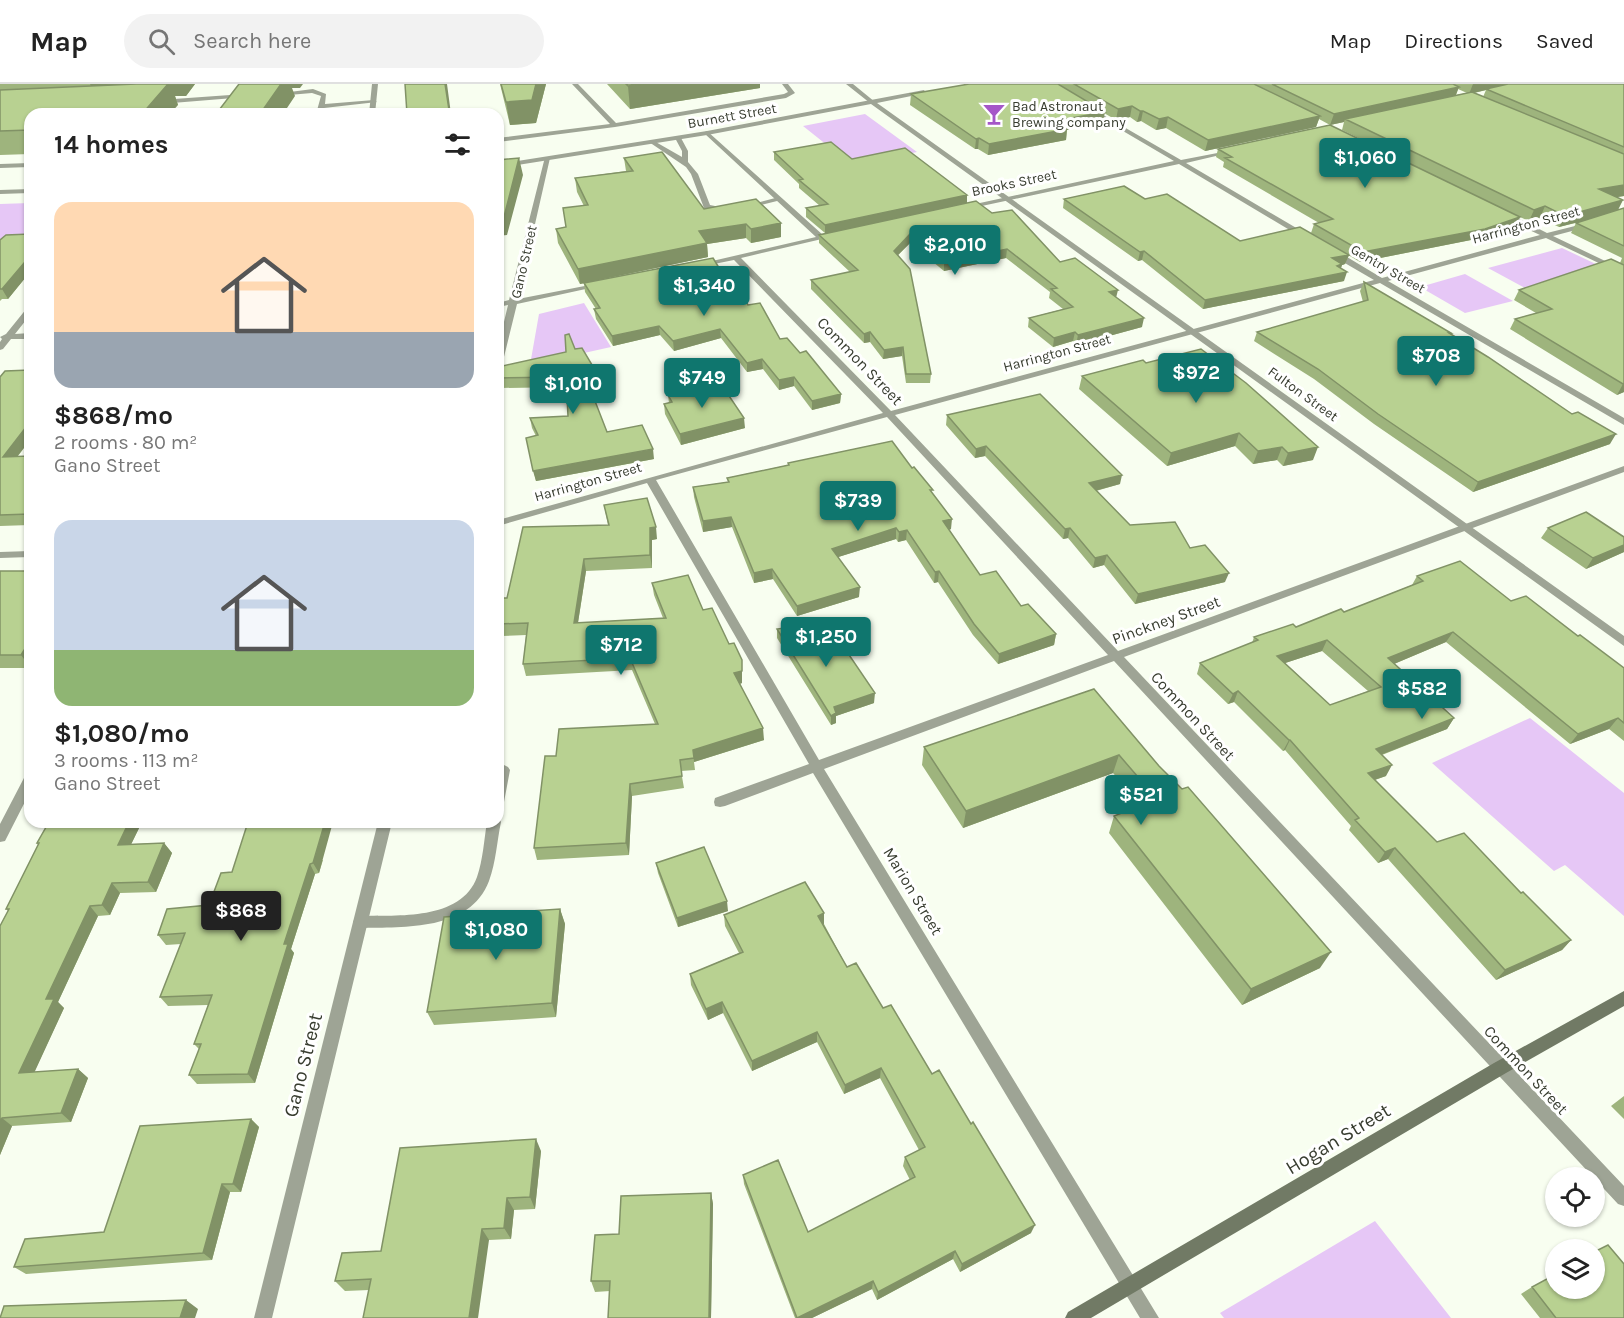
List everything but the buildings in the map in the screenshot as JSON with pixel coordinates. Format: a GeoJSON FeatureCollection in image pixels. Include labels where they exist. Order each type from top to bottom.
{"type":"FeatureCollection","features":[{"type":"Feature","properties":{"kind":"main road","name":"Hogan Street"},"geometry":{"type":"LineString","coordinates":[[1074,1318],[1500,1068],[1624,998]]}},
{"type":"Feature","properties":{"kind":"street"},"geometry":{"type":"LineString","coordinates":[[373,108],[375,84]]}},
{"type":"Feature","properties":{"kind":"street"},"geometry":{"type":"LineString","coordinates":[[575,84],[615,125]]}},
{"type":"Feature","properties":{"kind":"street"},"geometry":{"type":"LineString","coordinates":[[504,139],[615,125],[786,96],[792,93],[785,84]]}},
{"type":"Feature","properties":{"kind":"street","name":"Fulton Street"},"geometry":{"type":"LineString","coordinates":[[849,84],[1624,642]]}},
{"type":"Feature","properties":{"kind":"street"},"geometry":{"type":"LineString","coordinates":[[271,91],[313,91],[324,95],[323,106],[374,102]]}},
{"type":"Feature","properties":{"kind":"street","name":"Burnett Street"},"geometry":{"type":"LineString","coordinates":[[504,165],[707,133],[927,92]]}},
{"type":"Feature","properties":{"kind":"street"},"geometry":{"type":"LineString","coordinates":[[154,102],[252,93]]}},
{"type":"Feature","properties":{"kind":"street"},"geometry":{"type":"LineString","coordinates":[[1086,107],[1314,240]]}},
{"type":"Feature","properties":{"kind":"street"},"geometry":{"type":"LineString","coordinates":[[707,133],[822,238]]}},
{"type":"Feature","properties":{"kind":"street"},"geometry":{"type":"LineString","coordinates":[[678,138],[685,151],[686,162]]}},
{"type":"Feature","properties":{"kind":"street"},"geometry":{"type":"LineString","coordinates":[[652,142],[663,151],[686,162],[693,171],[706,206],[711,209],[732,210]]}},
{"type":"Feature","properties":{"kind":"street","name":"Brooks Street"},"geometry":{"type":"LineString","coordinates":[[955,210],[1234,150]]}},
{"type":"Feature","properties":{"kind":"street","name":"Gano Street"},"geometry":{"type":"LineString","coordinates":[[504,342],[548,158]]}},
{"type":"Feature","properties":{"kind":"street"},"geometry":{"type":"LineString","coordinates":[[0,166],[24,165]]}},
{"type":"Feature","properties":{"kind":"street"},"geometry":{"type":"LineString","coordinates":[[0,192],[24,191]]}},
{"type":"Feature","properties":{"kind":"street"},"geometry":{"type":"LineString","coordinates":[[740,208],[779,199]]}},
{"type":"Feature","properties":{"kind":"street"},"geometry":{"type":"LineString","coordinates":[[1495,210],[1624,273]]}},
{"type":"Feature","properties":{"kind":"street","name":"Harrington Street"},"geometry":{"type":"LineString","coordinates":[[504,521],[888,414],[1602,220]]}},
{"type":"Feature","properties":{"kind":"street"},"geometry":{"type":"LineString","coordinates":[[689,267],[842,234]]}},
{"type":"Feature","properties":{"kind":"street","name":"Gentry Street"},"geometry":{"type":"LineString","coordinates":[[1323,246],[1624,422]]}},
{"type":"Feature","properties":{"kind":"street","name":"Common Street"},"geometry":{"type":"LineString","coordinates":[[736,257],[888,414],[1624,1198]]}},
{"type":"Feature","properties":{"kind":"street"},"geometry":{"type":"LineString","coordinates":[[504,304],[608,284]]}},
{"type":"Feature","properties":{"kind":"street"},"geometry":{"type":"LineString","coordinates":[[0,347],[4,337],[24,316]]}},
{"type":"Feature","properties":{"kind":"street"},"geometry":{"type":"LineString","coordinates":[[4,337],[24,336]]}},
{"type":"Feature","properties":{"kind":"street","name":"Pinckney Street"},"geometry":{"type":"LineString","coordinates":[[720,802],[1624,469]]}},
{"type":"Feature","properties":{"kind":"street","name":"Marion Street"},"geometry":{"type":"LineString","coordinates":[[650,480],[816,766],[1150,1318]]}},
{"type":"Feature","properties":{"kind":"street"},"geometry":{"type":"LineString","coordinates":[[0,555],[24,554]]}},
{"type":"Feature","properties":{"kind":"street"},"geometry":{"type":"LineString","coordinates":[[0,837],[24,791]]}},
{"type":"Feature","properties":{"kind":"street","name":"Gano Street"},"geometry":{"type":"LineString","coordinates":[[262,1318],[384,828]]}},
{"type":"Feature","properties":{"kind":"street"},"geometry":{"type":"LineString","coordinates":[[360,922],[420,918],[450,912],[467,903],[482,883],[493,828]]}},
{"type":"Feature","properties":{"kind":"shaded area"},"geometry":{"type":"Polygon","coordinates":[[[865,114],[917,152],[852,165],[803,126],[865,114]]]}},
{"type":"Feature","properties":{"kind":"shaded area"},"geometry":{"type":"Polygon","coordinates":[[[24,203],[24,239],[0,240],[0,204],[24,203]]]}},
{"type":"Feature","properties":{"kind":"shaded area"},"geometry":{"type":"Polygon","coordinates":[[[1562,248],[1598,265],[1525,288],[1488,268],[1562,248]]]}},
{"type":"Feature","properties":{"kind":"shaded area"},"geometry":{"type":"Polygon","coordinates":[[[1465,274],[1513,301],[1465,313],[1420,287],[1465,274]]]}},
{"type":"Feature","properties":{"kind":"shaded area"},"geometry":{"type":"Polygon","coordinates":[[[584,303],[611,347],[530,365],[539,314],[584,303]]]}},
{"type":"Feature","properties":{"kind":"shaded area"},"geometry":{"type":"Polygon","coordinates":[[[1530,718],[1624,793],[1624,916],[1565,865],[1554,871],[1432,763],[1530,718]]]}},
{"type":"Feature","properties":{"kind":"shaded area"},"geometry":{"type":"Polygon","coordinates":[[[1375,1221],[1451,1318],[1224,1318],[1220,1313],[1375,1221]]]}},
{"type":"Feature","properties":{"kind":"place","name":"Bad Astronaut Brewing company"},"geometry":{"type":"Point","coordinates":[994,114]}}]}
